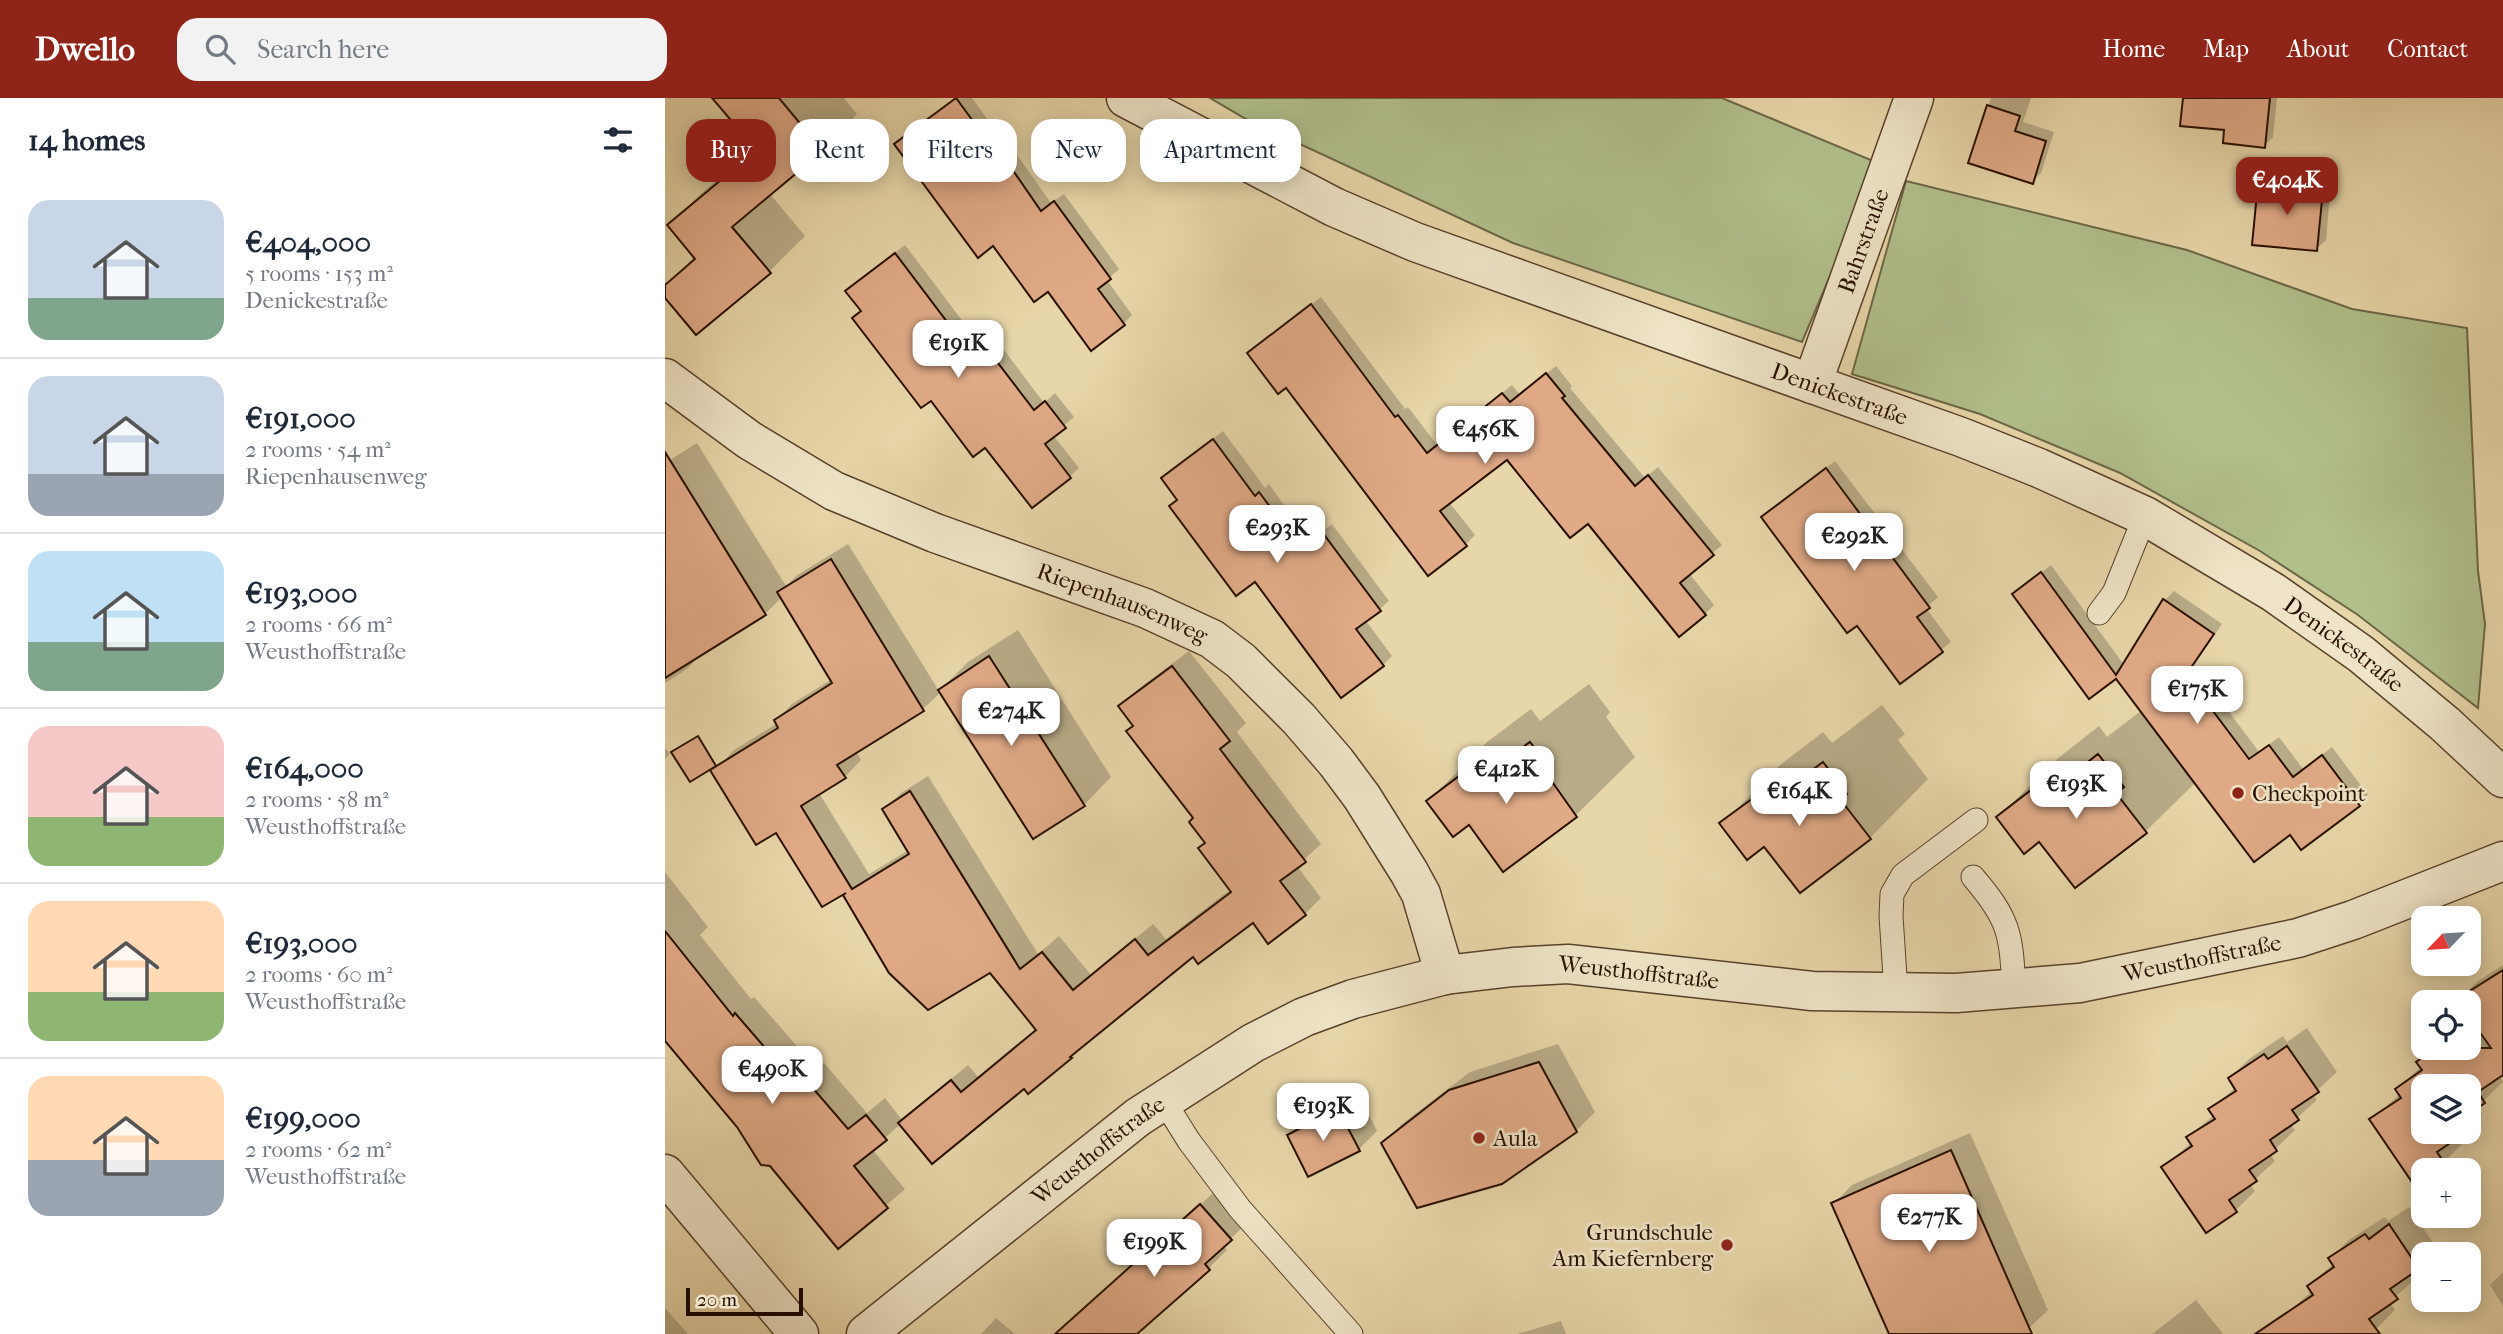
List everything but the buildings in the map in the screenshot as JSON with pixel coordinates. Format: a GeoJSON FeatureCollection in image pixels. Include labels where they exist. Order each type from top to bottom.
{"type":"FeatureCollection","features":[{"type":"Feature","properties":{"kind":"street","name":"Denickestraße"},"geometry":{"type":"LineString","coordinates":[[1126,98],[1312,196],[1415,242],[2039,468],[2145,516],[2273,592],[2353,648],[2445,724],[2503,778]]}},
{"type":"Feature","properties":{"kind":"street","name":"Bahrstraße"},"geometry":{"type":"LineString","coordinates":[[1812,384],[1914,98]]}},
{"type":"Feature","properties":{"kind":"street","name":"Riepenhausenweg"},"geometry":{"type":"LineString","coordinates":[[665,378],[749,440],[834,491],[935,533],[1145,608],[1212,639],[1241,662],[1299,719],[1362,797],[1420,894],[1445,975]]}},
{"type":"Feature","properties":{"kind":"street","name":"Weusthoffstraße"},"geometry":{"type":"LineString","coordinates":[[866,1334],[1139,1117],[1253,1043],[1304,1017],[1353,999],[1445,975],[1568,964],[1812,991],[1956,993],[2080,984],[2298,938],[2353,920],[2503,861]]}},
{"type":"Feature","properties":{"kind":"street"},"geometry":{"type":"LineString","coordinates":[[665,1174],[799,1334]]}},
{"type":"Feature","properties":{"kind":"lane"},"geometry":{"type":"LineString","coordinates":[[2099,614],[2114,593],[2145,516]]}},
{"type":"Feature","properties":{"kind":"lane"},"geometry":{"type":"LineString","coordinates":[[1896,992],[1891,916],[1892,894],[1896,885],[1903,875],[1976,820]]}},
{"type":"Feature","properties":{"kind":"lane"},"geometry":{"type":"LineString","coordinates":[[1973,877],[2004,918],[2012,953],[2014,989]]}},
{"type":"Feature","properties":{"kind":"lane"},"geometry":{"type":"LineString","coordinates":[[1164,1101],[1189,1141],[1240,1209],[1352,1334]]}},
{"type":"Feature","properties":{"kind":"green space"},"geometry":{"type":"Polygon","coordinates":[[[1210,98],[1722,98],[1878,163],[1802,342],[1513,243],[1301,145],[1301,119],[1246,119],[1210,98]]]}},
{"type":"Feature","properties":{"kind":"green space"},"geometry":{"type":"Polygon","coordinates":[[[1906,181],[2187,250],[2352,309],[2467,328],[2478,571],[2485,624],[2478,708],[2358,615],[2260,551],[2120,473],[1980,414],[1852,374],[1906,181]]]}},
{"type":"Feature","properties":{"kind":"place","name":"Checkpoint"},"geometry":{"type":"Point","coordinates":[2238,793]}},
{"type":"Feature","properties":{"kind":"place","name":"Aula"},"geometry":{"type":"Point","coordinates":[1479,1138]}},
{"type":"Feature","properties":{"kind":"place","name":"Grundschule Am Kiefernberg"},"geometry":{"type":"Point","coordinates":[1727,1245]}}]}
